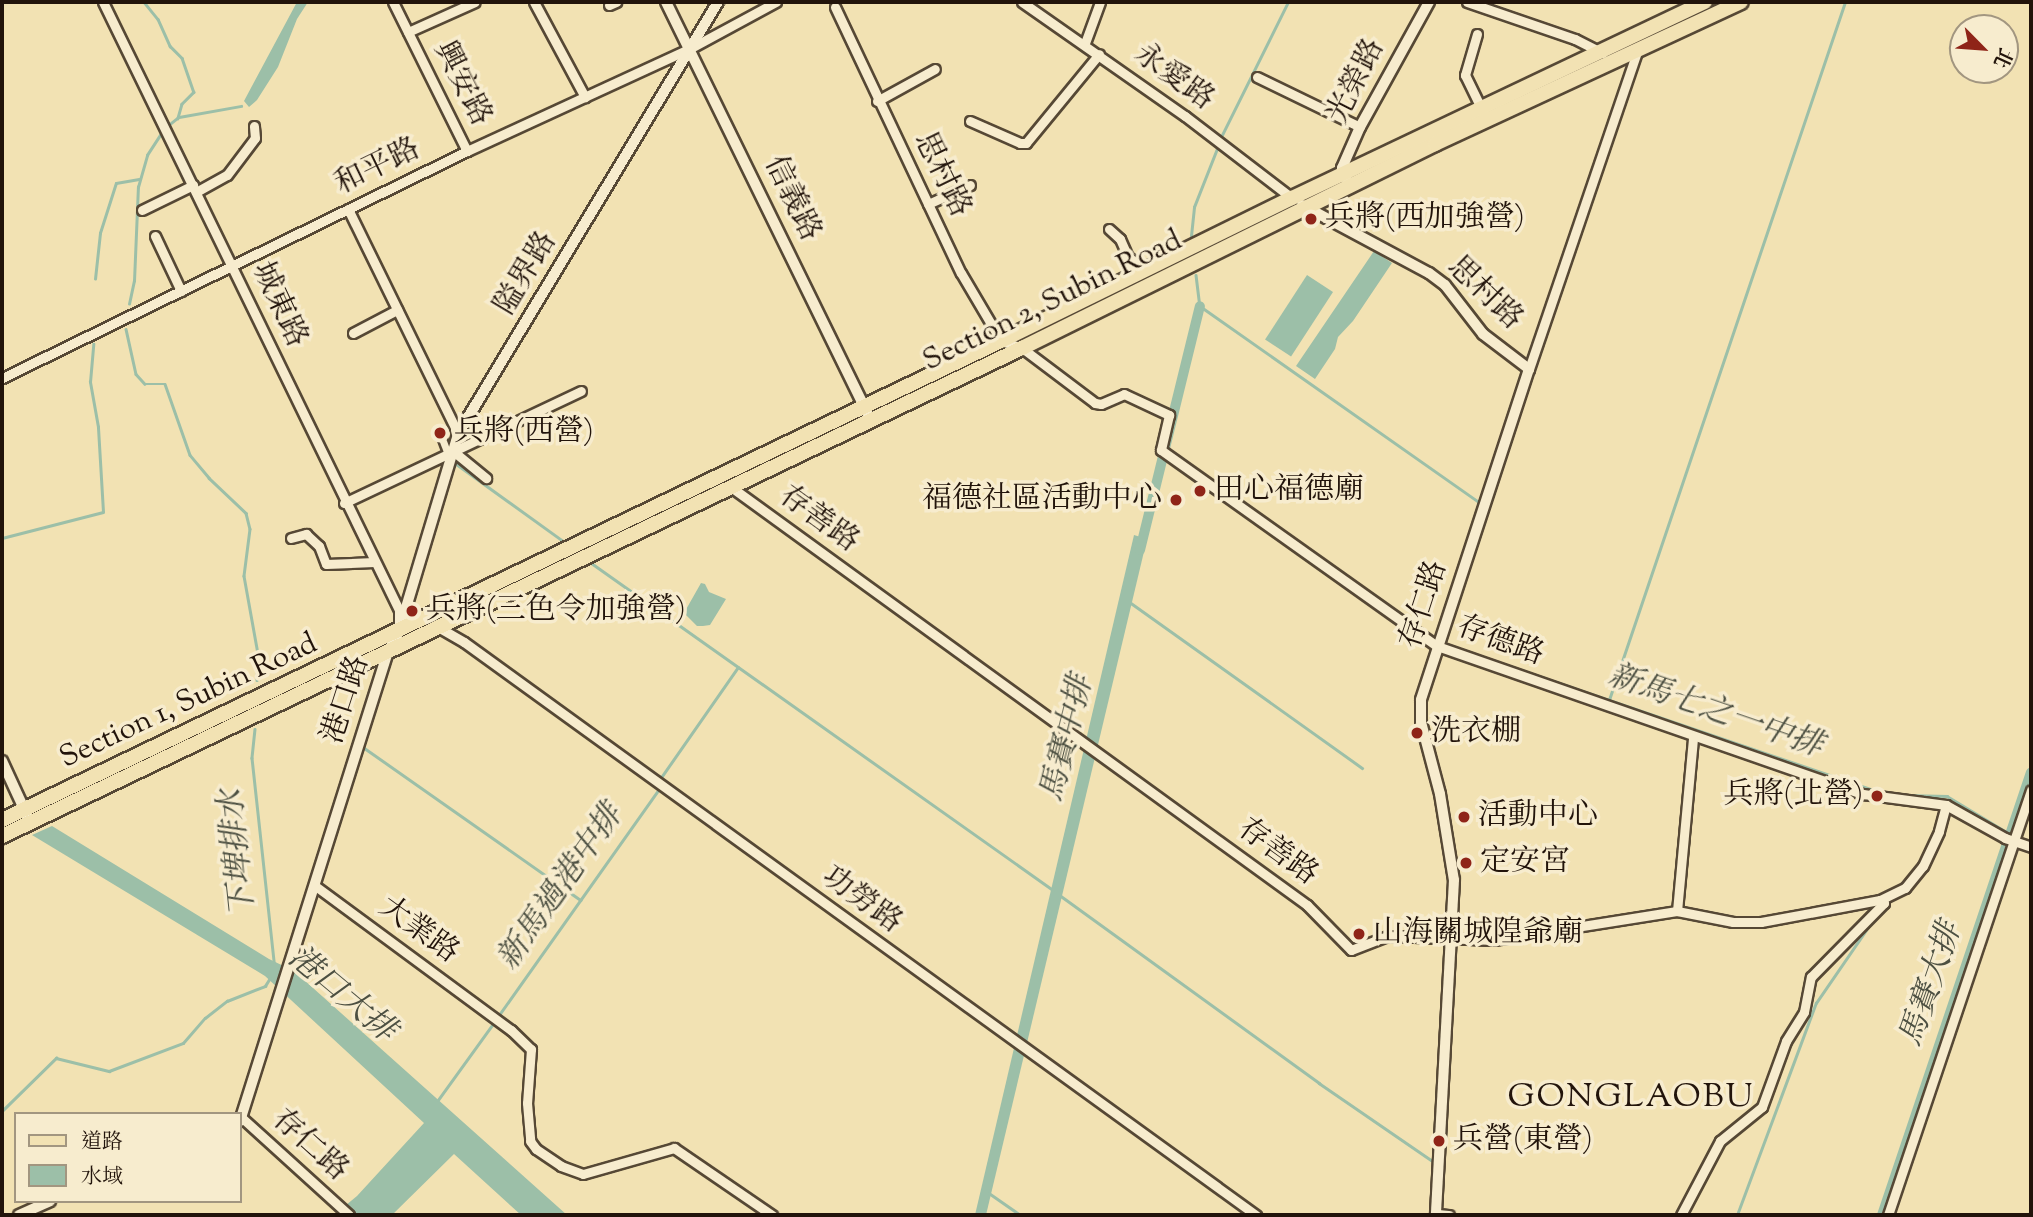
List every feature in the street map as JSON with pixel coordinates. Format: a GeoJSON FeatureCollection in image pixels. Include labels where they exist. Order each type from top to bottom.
{"type":"FeatureCollection","features":[{"type":"Feature","properties":{"kind":"main road","name":"Section 2, Subin Road"},"geometry":{"type":"LineString","coordinates":[[388,652],[731,487],[1001,341],[1292,198],[1347,180],[1607,57],[1643,33],[1706,2]]}},
{"type":"Feature","properties":{"kind":"main road","name":"Section 2, Subin Road"},"geometry":{"type":"LineString","coordinates":[[1433,138],[1481,108],[1607,57],[1637,52],[1741,2]]}},
{"type":"Feature","properties":{"kind":"main road","name":"Section 2, Subin Road"},"geometry":{"type":"LineString","coordinates":[[399,631],[867,413],[1022,348],[1308,209],[1347,180]]}},
{"type":"Feature","properties":{"kind":"main road","name":"Section 1, Subin Road"},"geometry":{"type":"LineString","coordinates":[[197,736],[399,631]]}},
{"type":"Feature","properties":{"kind":"main road","name":"Section 1, Subin Road"},"geometry":{"type":"LineString","coordinates":[[2,836],[28,815],[197,736],[388,652]]}},
{"type":"Feature","properties":{"kind":"main road","name":"Section 1, Subin Road"},"geometry":{"type":"LineString","coordinates":[[2,820],[28,815]]}},
{"type":"Feature","properties":{"kind":"street","name":"城東路"},"geometry":{"type":"LineString","coordinates":[[103,2],[195,188],[344,503],[399,610],[399,631]]}},
{"type":"Feature","properties":{"kind":"street","name":"興安路"},"geometry":{"type":"LineString","coordinates":[[393,2],[467,151]]}},
{"type":"Feature","properties":{"kind":"street"},"geometry":{"type":"LineString","coordinates":[[408,32],[475,2]]}},
{"type":"Feature","properties":{"kind":"street"},"geometry":{"type":"LineString","coordinates":[[534,2],[585,97]]}},
{"type":"Feature","properties":{"kind":"street","name":"信義路"},"geometry":{"type":"LineString","coordinates":[[666,2],[867,413]]}},
{"type":"Feature","properties":{"kind":"street","name":"隘界路"},"geometry":{"type":"LineString","coordinates":[[451,453],[458,434],[718,2]]}},
{"type":"Feature","properties":{"kind":"street","name":"和平路"},"geometry":{"type":"LineString","coordinates":[[2,378],[467,151],[689,49],[776,2]]}},
{"type":"Feature","properties":{"kind":"street","name":"永愛路"},"geometry":{"type":"LineString","coordinates":[[1022,2],[1085,43],[1292,198]]}},
{"type":"Feature","properties":{"kind":"street"},"geometry":{"type":"LineString","coordinates":[[1085,43],[1100,2]]}},
{"type":"Feature","properties":{"kind":"street","name":"光榮路"},"geometry":{"type":"LineString","coordinates":[[1347,180],[1342,168],[1360,127],[1429,2]]}},
{"type":"Feature","properties":{"kind":"street"},"geometry":{"type":"LineString","coordinates":[[1467,2],[1575,39],[1607,57]]}},
{"type":"Feature","properties":{"kind":"street","name":"思村路"},"geometry":{"type":"LineString","coordinates":[[835,7],[877,101],[961,273],[1001,341]]}},
{"type":"Feature","properties":{"kind":"street","name":"存仁路"},"geometry":{"type":"LineString","coordinates":[[1436,1215],[1454,880],[1440,794],[1421,722],[1421,700],[1643,33]]}},
{"type":"Feature","properties":{"kind":"street"},"geometry":{"type":"LineString","coordinates":[[1477,34],[1465,75],[1481,108]]}},
{"type":"Feature","properties":{"kind":"street"},"geometry":{"type":"LineString","coordinates":[[970,121],[1020,143],[1026,143],[1099,54]]}},
{"type":"Feature","properties":{"kind":"street"},"geometry":{"type":"LineString","coordinates":[[877,101],[935,69]]}},
{"type":"Feature","properties":{"kind":"street"},"geometry":{"type":"LineString","coordinates":[[1257,78],[1360,127]]}},
{"type":"Feature","properties":{"kind":"street"},"geometry":{"type":"LineString","coordinates":[[142,210],[227,175],[255,138],[254,126]]}},
{"type":"Feature","properties":{"kind":"street"},"geometry":{"type":"LineString","coordinates":[[928,204],[970,185]]}},
{"type":"Feature","properties":{"kind":"street","name":"思村路"},"geometry":{"type":"LineString","coordinates":[[1292,198],[1429,273],[1445,285],[1483,334],[1529,369]]}},
{"type":"Feature","properties":{"kind":"street"},"geometry":{"type":"LineString","coordinates":[[348,209],[458,434]]}},
{"type":"Feature","properties":{"kind":"street"},"geometry":{"type":"LineString","coordinates":[[1109,229],[1119,239],[1128,257],[1146,270]]}},
{"type":"Feature","properties":{"kind":"street"},"geometry":{"type":"LineString","coordinates":[[155,236],[181,291]]}},
{"type":"Feature","properties":{"kind":"street"},"geometry":{"type":"LineString","coordinates":[[353,333],[397,310]]}},
{"type":"Feature","properties":{"kind":"street"},"geometry":{"type":"LineString","coordinates":[[1001,341],[1022,348]]}},
{"type":"Feature","properties":{"kind":"street","name":"存德路"},"geometry":{"type":"LineString","coordinates":[[1022,348],[1095,403],[1101,404],[1124,394],[1169,415],[1161,450],[1437,646],[1863,794],[1946,804]]}},
{"type":"Feature","properties":{"kind":"street"},"geometry":{"type":"LineString","coordinates":[[344,503],[581,391]]}},
{"type":"Feature","properties":{"kind":"street"},"geometry":{"type":"LineString","coordinates":[[441,436],[451,453],[486,478]]}},
{"type":"Feature","properties":{"kind":"street","name":"港口路"},"geometry":{"type":"LineString","coordinates":[[242,1113],[388,652],[399,631],[451,453]]}},
{"type":"Feature","properties":{"kind":"street","name":"存善路"},"geometry":{"type":"LineString","coordinates":[[731,487],[1307,905],[1351,950],[1388,936],[1494,940],[1677,911],[1733,922],[1761,922],[1880,900]]}},
{"type":"Feature","properties":{"kind":"street"},"geometry":{"type":"LineString","coordinates":[[291,538],[306,534],[319,546],[326,564],[374,562]]}},
{"type":"Feature","properties":{"kind":"street","name":"功勞路"},"geometry":{"type":"LineString","coordinates":[[438,627],[464,642],[1256,1215]]}},
{"type":"Feature","properties":{"kind":"street"},"geometry":{"type":"LineString","coordinates":[[1677,911],[1693,737]]}},
{"type":"Feature","properties":{"kind":"street"},"geometry":{"type":"LineString","coordinates":[[2,761],[28,815]]}},
{"type":"Feature","properties":{"kind":"street"},"geometry":{"type":"LineString","coordinates":[[1888,1215],[2010,839],[2031,790]]}},
{"type":"Feature","properties":{"kind":"street"},"geometry":{"type":"LineString","coordinates":[[1681,1215],[1720,1141],[1762,1107],[1786,1041],[1804,1012],[1811,977],[1884,903],[1880,900],[1905,888],[1923,866],[1939,831],[1946,804],[2010,839],[2031,847]]}},
{"type":"Feature","properties":{"kind":"street","name":"大業路"},"geometry":{"type":"LineString","coordinates":[[314,885],[511,1030],[531,1049],[527,1103],[530,1141],[536,1149],[561,1166],[583,1174],[674,1148],[772,1215]]}},
{"type":"Feature","properties":{"kind":"street","name":"存仁路"},"geometry":{"type":"LineString","coordinates":[[242,1121],[298,1173],[347,1213]]}},
{"type":"Feature","properties":{"kind":"street"},"geometry":{"type":"LineString","coordinates":[[19,1215],[46,1203]]}},
{"type":"Feature","properties":{"kind":"street"},"geometry":{"type":"LineString","coordinates":[[1436,1215],[1449,1215]]}},
{"type":"Feature","properties":{"kind":"water"},"geometry":{"type":"Polygon","coordinates":[[[297,2],[308,2],[297,19],[278,67],[257,100],[249,107],[244,101],[297,2]]]}},
{"type":"Feature","properties":{"kind":"water"},"geometry":{"type":"Polygon","coordinates":[[[1374,251],[1392,263],[1353,321],[1338,337],[1335,349],[1315,379],[1296,366],[1374,251]]]}},
{"type":"Feature","properties":{"kind":"water"},"geometry":{"type":"Polygon","coordinates":[[[1307,275],[1333,292],[1291,356],[1265,340],[1307,275]]]}},
{"type":"Feature","properties":{"kind":"water"},"geometry":{"type":"Polygon","coordinates":[[[1134,535],[1147,539],[986,1215],[975,1215],[1134,535]]]}},
{"type":"Feature","properties":{"kind":"water"},"geometry":{"type":"Polygon","coordinates":[[[701,583],[705,584],[709,592],[726,599],[710,625],[697,626],[684,613],[701,583]]]}},
{"type":"Feature","properties":{"kind":"water"},"geometry":{"type":"Polygon","coordinates":[[[52,826],[269,959],[294,971],[567,1215],[521,1215],[454,1154],[392,1215],[334,1215],[357,1196],[424,1123],[265,976],[32,835],[52,826]]]}},
{"type":"Feature","properties":{"kind":"waterway","name":"下埤排水"},"geometry":{"type":"LineString","coordinates":[[144,2],[158,19],[170,46],[182,58],[194,92],[182,104],[178,118],[167,127]]}},
{"type":"Feature","properties":{"kind":"waterway"},"geometry":{"type":"LineString","coordinates":[[1221,137],[1288,2]]}},
{"type":"Feature","properties":{"kind":"waterway"},"geometry":{"type":"LineString","coordinates":[[1609,700],[1845,2]]}},
{"type":"Feature","properties":{"kind":"waterway"},"geometry":{"type":"LineString","coordinates":[[179,117],[241,106]]}},
{"type":"Feature","properties":{"kind":"waterway","name":"下埤排水"},"geometry":{"type":"LineString","coordinates":[[129,304],[134,281],[138,187],[147,155],[162,132]]}},
{"type":"Feature","properties":{"kind":"waterway"},"geometry":{"type":"LineString","coordinates":[[1191,236],[1194,207],[1218,146]]}},
{"type":"Feature","properties":{"kind":"waterway"},"geometry":{"type":"LineString","coordinates":[[95,279],[100,233],[116,183],[139,179]]}},
{"type":"Feature","properties":{"kind":"waterway"},"geometry":{"type":"LineString","coordinates":[[1196,275],[1200,306],[1480,503]]}},
{"type":"Feature","properties":{"kind":"waterway","name":"馬賽中排"},"geometry":{"type":"LineString","coordinates":[[1140,550],[1200,306]]}},
{"type":"Feature","properties":{"kind":"waterway","name":"下埤排水"},"geometry":{"type":"LineString","coordinates":[[126,329],[136,374],[145,384],[165,384],[190,455],[209,478],[246,513],[250,529],[244,576],[258,654],[257,680]]}},
{"type":"Feature","properties":{"kind":"waterway"},"geometry":{"type":"LineString","coordinates":[[2,538],[103,512],[98,427],[90,382],[93,344]]}},
{"type":"Feature","properties":{"kind":"waterway"},"geometry":{"type":"LineString","coordinates":[[455,463],[566,543]]}},
{"type":"Feature","properties":{"kind":"waterway"},"geometry":{"type":"LineString","coordinates":[[590,562],[1053,890]]}},
{"type":"Feature","properties":{"kind":"waterway"},"geometry":{"type":"LineString","coordinates":[[1131,603],[1362,768]]}},
{"type":"Feature","properties":{"kind":"waterway","name":"新馬七之一中排"},"geometry":{"type":"LineString","coordinates":[[1442,643],[1876,791],[1897,794]]}},
{"type":"Feature","properties":{"kind":"waterway","name":"新馬過港中排"},"geometry":{"type":"LineString","coordinates":[[660,779],[738,667]]}},
{"type":"Feature","properties":{"kind":"waterway","name":"下埤排水"},"geometry":{"type":"LineString","coordinates":[[255,729],[252,758],[274,962]]}},
{"type":"Feature","properties":{"kind":"waterway"},"geometry":{"type":"LineString","coordinates":[[363,747],[581,900]]}},
{"type":"Feature","properties":{"kind":"waterway","name":"馬賽大排"},"geometry":{"type":"LineString","coordinates":[[1882,1215],[2031,772]]}},
{"type":"Feature","properties":{"kind":"waterway","name":"新馬過港中排"},"geometry":{"type":"LineString","coordinates":[[499,1015],[660,788]]}},
{"type":"Feature","properties":{"kind":"waterway","name":"新馬七之一中排"},"geometry":{"type":"LineString","coordinates":[[1904,795],[1947,796],[2010,834]]}},
{"type":"Feature","properties":{"kind":"waterway"},"geometry":{"type":"LineString","coordinates":[[1061,896],[1319,1083],[1431,1160]]}},
{"type":"Feature","properties":{"kind":"waterway"},"geometry":{"type":"LineString","coordinates":[[1737,1215],[1816,1003],[1875,917]]}},
{"type":"Feature","properties":{"kind":"waterway","name":"港口大排"},"geometry":{"type":"LineString","coordinates":[[2,1111],[56,1058],[109,1071],[183,1043],[205,1018],[227,1001],[265,986],[270,978]]}},
{"type":"Feature","properties":{"kind":"waterway","name":"新馬過港中排"},"geometry":{"type":"LineString","coordinates":[[438,1100],[495,1021]]}},
{"type":"Feature","properties":{"kind":"waterway"},"geometry":{"type":"LineString","coordinates":[[989,1193],[1020,1215]]}},
{"type":"Feature","properties":{"kind":"waterway"},"geometry":{"type":"LineString","coordinates":[[2029,1215],[2031,1209]]}},
{"type":"Feature","properties":{"kind":"place","name":"兵將(西加強營)"},"geometry":{"type":"Point","coordinates":[1311,219]}},
{"type":"Feature","properties":{"kind":"place","name":"兵將(西營)"},"geometry":{"type":"Point","coordinates":[440,433]}},
{"type":"Feature","properties":{"kind":"place","name":"田心福德廟"},"geometry":{"type":"Point","coordinates":[1200,491]}},
{"type":"Feature","properties":{"kind":"place","name":"福德社區活動中心"},"geometry":{"type":"Point","coordinates":[1176,500]}},
{"type":"Feature","properties":{"kind":"place","name":"兵將(三色令加強營)"},"geometry":{"type":"Point","coordinates":[412,611]}},
{"type":"Feature","properties":{"kind":"place","name":"洗衣棚"},"geometry":{"type":"Point","coordinates":[1417,733]}},
{"type":"Feature","properties":{"kind":"place","name":"兵將(北營)"},"geometry":{"type":"Point","coordinates":[1877,796]}},
{"type":"Feature","properties":{"kind":"place","name":"活動中心"},"geometry":{"type":"Point","coordinates":[1464,817]}},
{"type":"Feature","properties":{"kind":"place","name":"定安宮"},"geometry":{"type":"Point","coordinates":[1466,863]}},
{"type":"Feature","properties":{"kind":"place","name":"山海關城隍爺廟"},"geometry":{"type":"Point","coordinates":[1359,934]}},
{"type":"Feature","properties":{"kind":"place","name":"兵營(東營)"},"geometry":{"type":"Point","coordinates":[1439,1141]}},
{"type":"Feature","properties":{"kind":"district","name":"GONGLAOBU"},"geometry":{"type":"Point","coordinates":[1631,1099]}}]}
